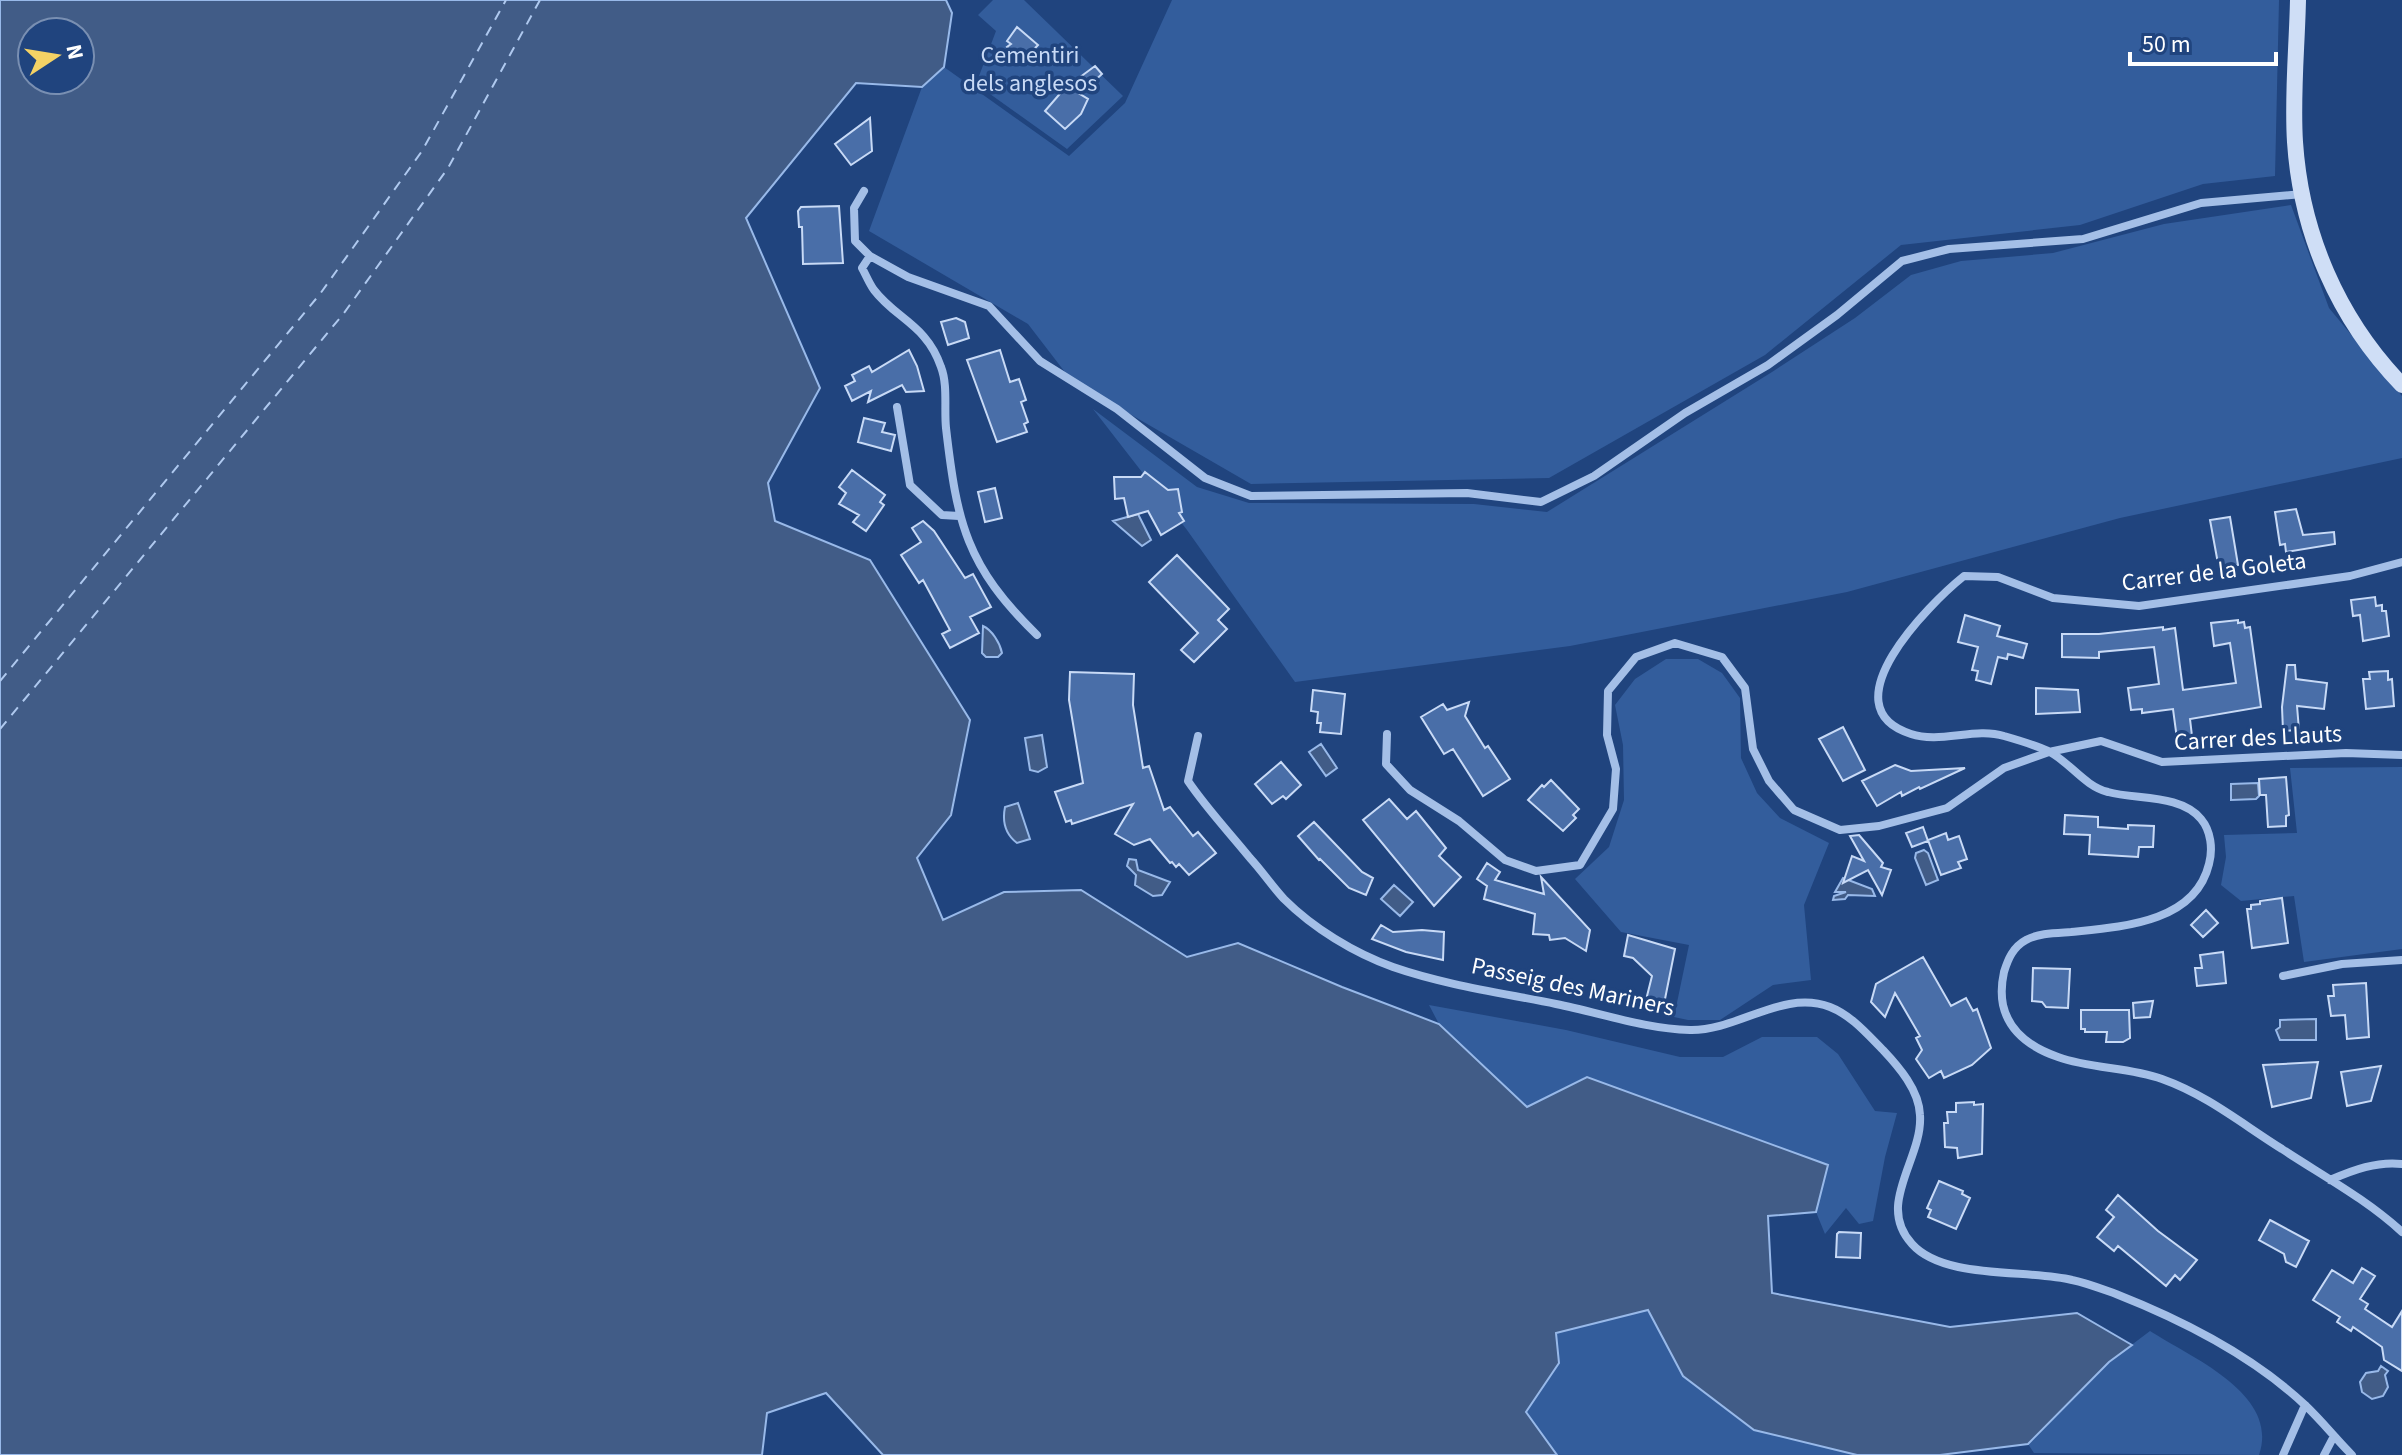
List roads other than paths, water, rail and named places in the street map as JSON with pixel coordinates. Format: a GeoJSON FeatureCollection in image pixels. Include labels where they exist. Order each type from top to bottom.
{"type":"FeatureCollection","features":[{"type":"Feature","properties":{"kind":"main road"},"geometry":{"type":"LineString","coordinates":[[2298,0],[2295,142],[2305,209],[2334,294],[2362,338],[2402,385]]}},
{"type":"Feature","properties":{"kind":"street"},"geometry":{"type":"LineString","coordinates":[[864,191],[854,208],[855,241],[870,256],[908,277],[989,306],[1040,361],[1117,409],[1205,478],[1251,496],[1467,493],[1541,502],[1594,476],[1685,413],[1768,365],[1837,315],[1902,261],[1949,249],[2083,239],[2201,203],[2302,194]]}},
{"type":"Feature","properties":{"kind":"street"},"geometry":{"type":"LineString","coordinates":[[870,256],[862,268],[874,290],[924,334],[942,368],[953,489],[963,532],[983,571],[1009,608],[1037,635]]}},
{"type":"Feature","properties":{"kind":"street"},"geometry":{"type":"LineString","coordinates":[[897,407],[910,485],[942,515],[959,516]]}},
{"type":"Feature","properties":{"kind":"street","name":"Carrer de la Goleta"},"geometry":{"type":"LineString","coordinates":[[2402,562],[2350,576],[2139,606],[2053,598],[1998,577],[1964,576],[1915,621],[1888,662],[1879,693],[1883,713],[1892,727],[1916,736],[1999,734],[2049,752],[2089,784],[2106,792],[2184,806],[2202,820],[2210,837],[2210,860],[2204,883],[2174,910],[2135,925],[2050,934],[2025,940],[2008,956],[2002,1004],[2014,1031],[2035,1047],[2060,1058],[2159,1078],[2218,1104],[2252,1130],[2353,1194],[2402,1232]]}},
{"type":"Feature","properties":{"kind":"street","name":"Carrer des Llauts"},"geometry":{"type":"LineString","coordinates":[[1387,734],[1386,764],[1410,790],[1459,821],[1505,860],[1536,871],[1580,865],[1613,809],[1616,769],[1607,735],[1608,691],[1636,657],[1675,643],[1722,657],[1745,688],[1753,749],[1769,781],[1794,810],[1840,830],[1879,826],[1947,808],[2004,768],[2049,752],[2101,741],[2162,762],[2346,753],[2402,755]]}},
{"type":"Feature","properties":{"kind":"street","name":"Passeig des Mariners"},"geometry":{"type":"LineString","coordinates":[[1198,736],[1188,781],[1207,810],[1305,918],[1335,938],[1392,967],[1655,1027],[1693,1030],[1724,1027],[1798,1002],[1830,1007],[1860,1027],[1913,1088],[1921,1115],[1897,1202],[1901,1230],[1914,1248],[1940,1262],[2072,1280],[2116,1294],[2209,1338],[2267,1375],[2305,1405],[2352,1455]]}},
{"type":"Feature","properties":{"kind":"street"},"geometry":{"type":"LineString","coordinates":[[2283,976],[2342,964],[2402,960]]}},
{"type":"Feature","properties":{"kind":"street"},"geometry":{"type":"LineString","coordinates":[[2330,1180],[2354,1169],[2402,1164]]}},
{"type":"Feature","properties":{"kind":"street"},"geometry":{"type":"LineString","coordinates":[[2283,1455],[2305,1405]]}},
{"type":"Feature","properties":{"kind":"street"},"geometry":{"type":"LineString","coordinates":[[2324,1455],[2334,1436]]}},
{"type":"Feature","properties":{"kind":"park label","name":"Cementiri dels anglesos"},"geometry":{"type":"Point","coordinates":[1030,69]}}]}
